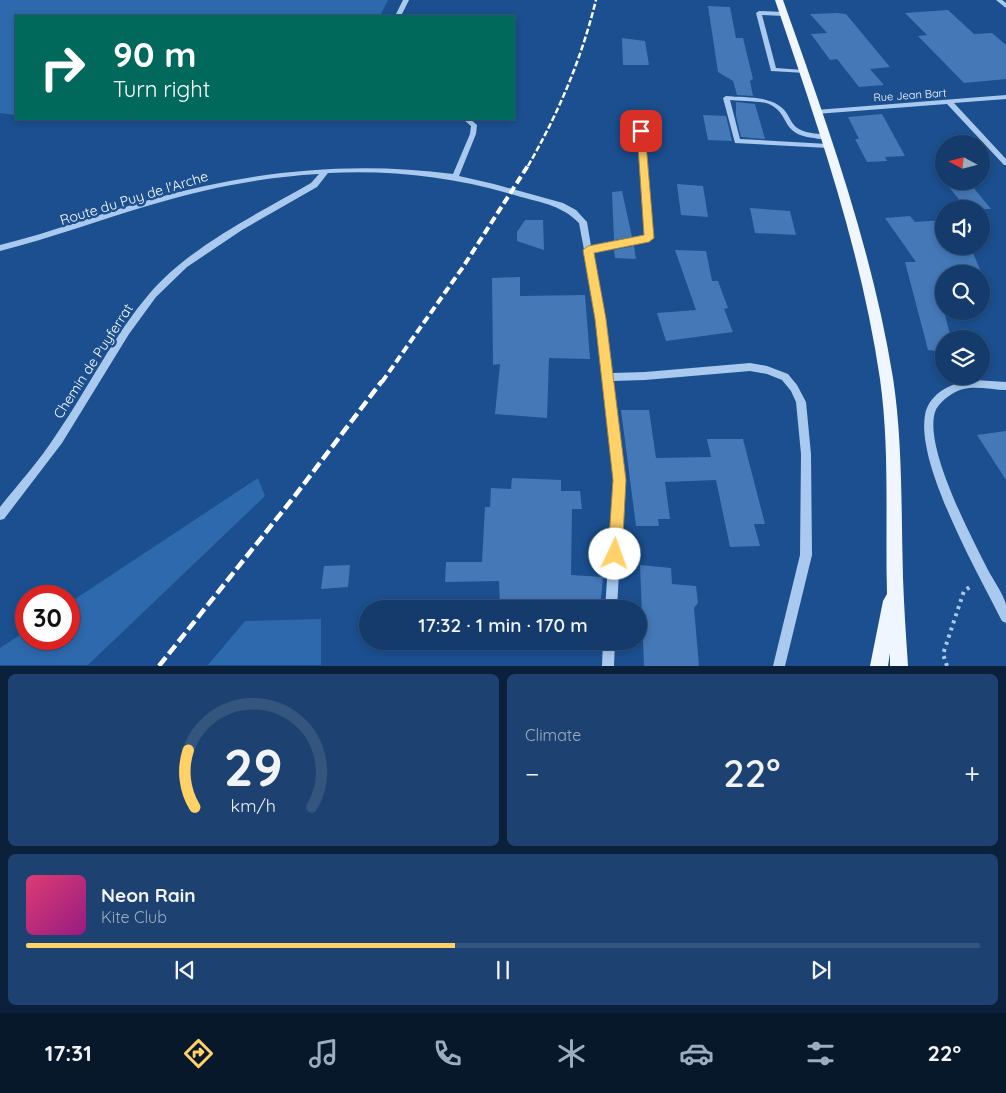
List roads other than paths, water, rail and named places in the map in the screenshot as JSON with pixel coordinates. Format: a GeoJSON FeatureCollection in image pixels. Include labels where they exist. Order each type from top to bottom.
{"type":"FeatureCollection","features":[{"type":"Feature","properties":{"kind":"main road"},"geometry":{"type":"LineString","coordinates":[[779,0],[842,187],[865,277],[886,378],[894,470],[895,579],[900,666]]}},
{"type":"Feature","properties":{"kind":"main road"},"geometry":{"type":"LineString","coordinates":[[879,666],[895,579]]}},
{"type":"Feature","properties":{"kind":"street"},"geometry":{"type":"LineString","coordinates":[[398,15],[406,0]]}},
{"type":"Feature","properties":{"kind":"street"},"geometry":{"type":"LineString","coordinates":[[998,0],[1006,6]]}},
{"type":"Feature","properties":{"kind":"street"},"geometry":{"type":"LineString","coordinates":[[784,14],[759,13],[773,70],[803,72]]}},
{"type":"Feature","properties":{"kind":"street","name":"Rue Jean Bart"},"geometry":{"type":"LineString","coordinates":[[816,112],[1006,97]]}},
{"type":"Feature","properties":{"kind":"street"},"geometry":{"type":"LineString","coordinates":[[726,98],[770,102],[782,111],[793,129],[804,135],[826,141],[737,140],[726,98]]}},
{"type":"Feature","properties":{"kind":"street"},"geometry":{"type":"LineString","coordinates":[[949,102],[1006,164]]}},
{"type":"Feature","properties":{"kind":"street"},"geometry":{"type":"LineString","coordinates":[[455,177],[473,134],[474,125],[467,120]]}},
{"type":"Feature","properties":{"kind":"street"},"geometry":{"type":"LineString","coordinates":[[588,250],[649,238],[641,131]]}},
{"type":"Feature","properties":{"kind":"street","name":"Route du Puy de l'Arche"},"geometry":{"type":"LineString","coordinates":[[0,248],[44,238],[175,195],[255,178],[325,172],[377,171],[455,177],[513,192],[573,212],[583,222],[601,319],[619,480],[612,600]]}},
{"type":"Feature","properties":{"kind":"street","name":"Chemin de Puyferrat"},"geometry":{"type":"LineString","coordinates":[[0,515],[59,440],[126,331],[153,295],[184,265],[239,228],[314,185],[325,172]]}},
{"type":"Feature","properties":{"kind":"street"},"geometry":{"type":"LineString","coordinates":[[608,377],[750,368],[768,370],[785,377],[794,388],[801,402],[806,454],[806,555],[779,666]]}},
{"type":"Feature","properties":{"kind":"street"},"geometry":{"type":"LineString","coordinates":[[1006,386],[972,384],[956,388],[935,403],[929,413],[929,435],[936,469],[1006,617]]}},
{"type":"Feature","properties":{"kind":"street"},"geometry":{"type":"LineString","coordinates":[[608,666],[609,650]]}},
{"type":"Feature","properties":{"kind":"railway"},"geometry":{"type":"LineString","coordinates":[[528,166],[550,126],[568,85],[596,0]]}},
{"type":"Feature","properties":{"kind":"railway"},"geometry":{"type":"LineString","coordinates":[[382,382],[463,267],[529,164]]}},
{"type":"Feature","properties":{"kind":"railway"},"geometry":{"type":"LineString","coordinates":[[159,666],[294,497],[382,381]]}}]}
